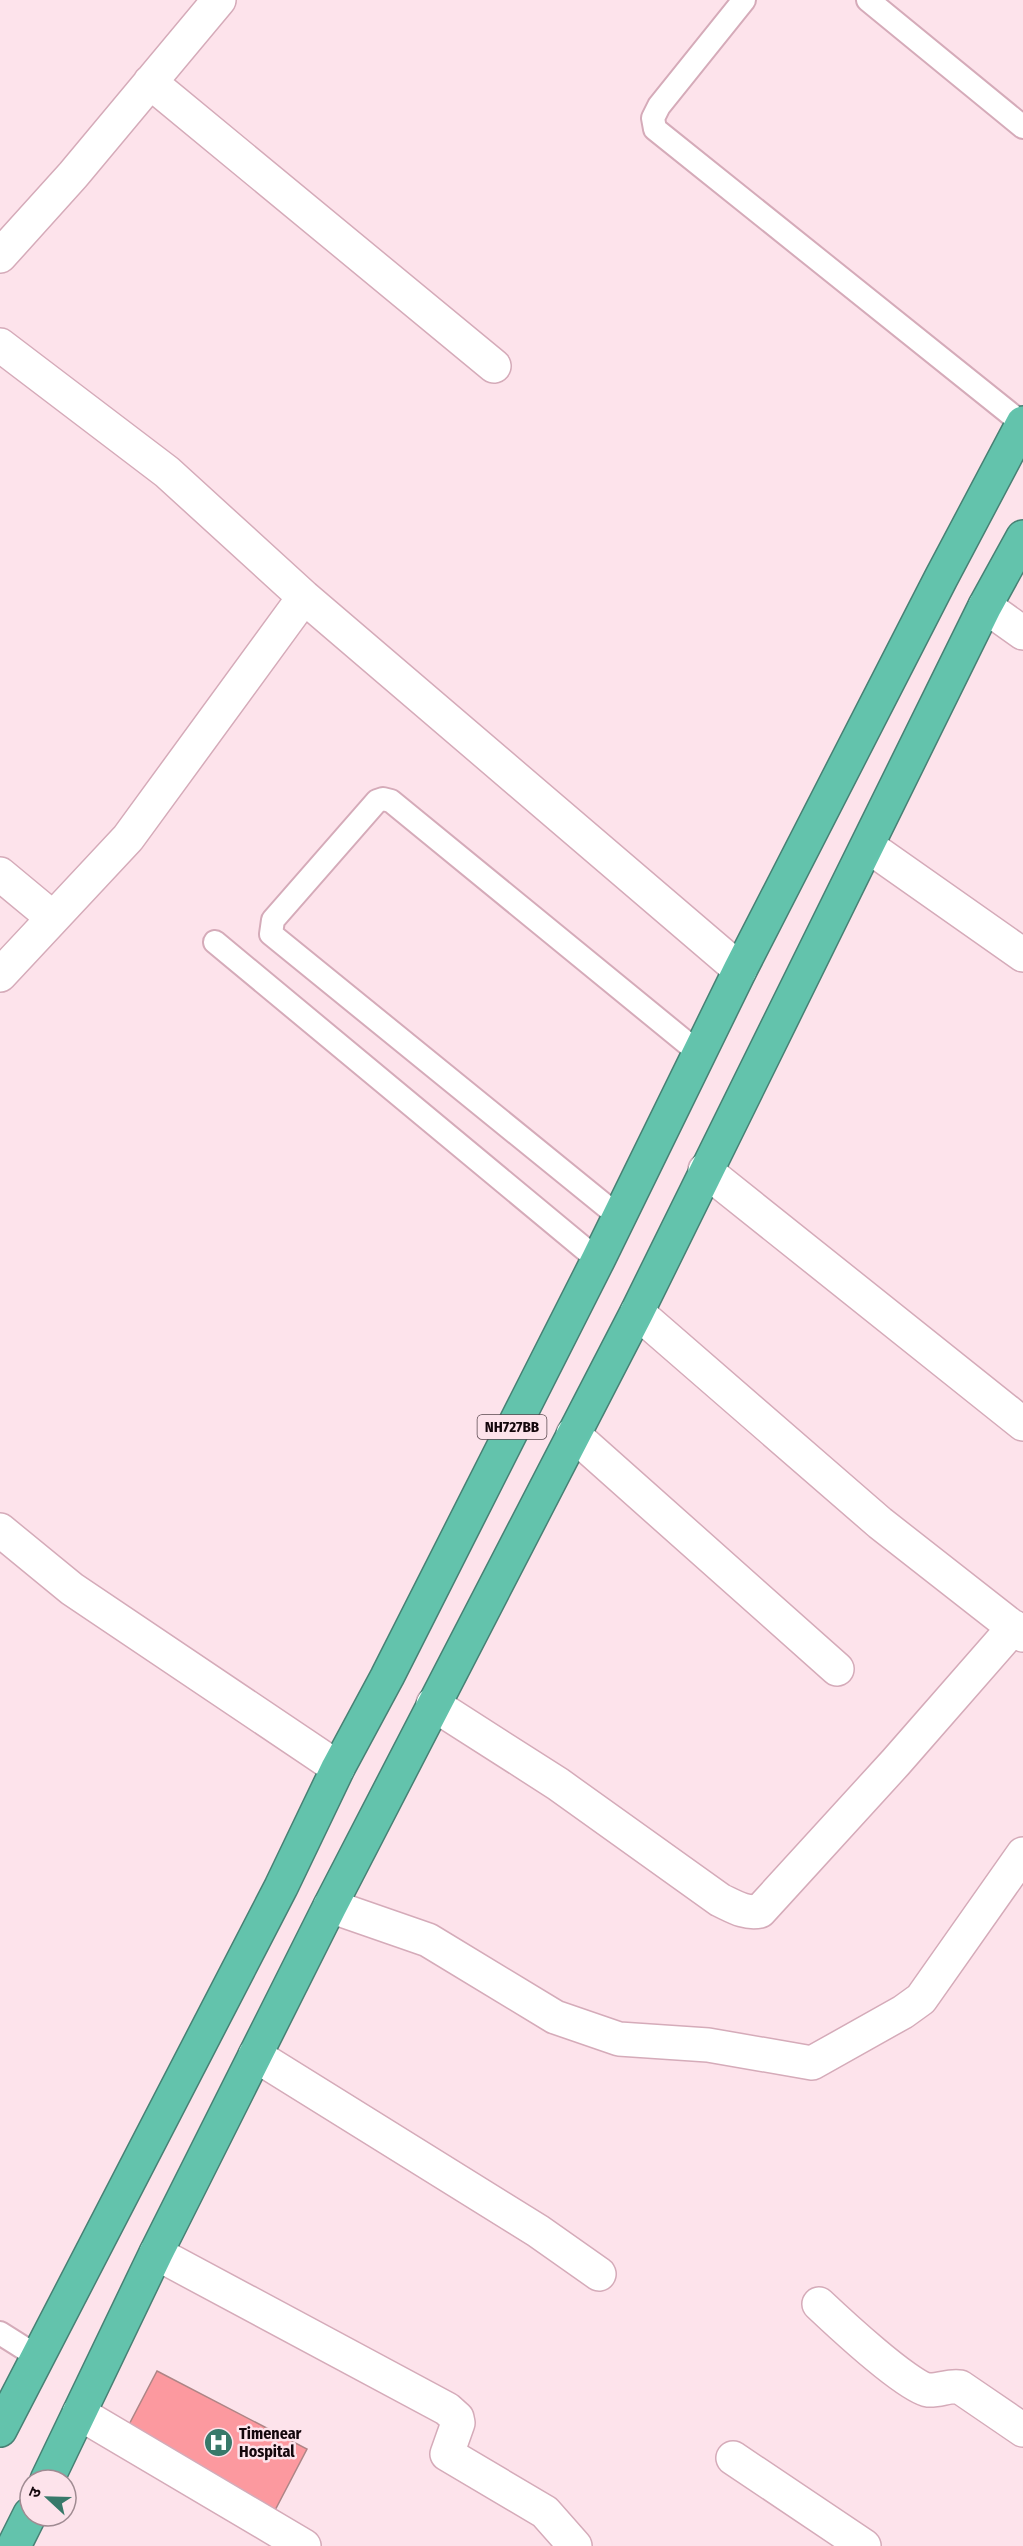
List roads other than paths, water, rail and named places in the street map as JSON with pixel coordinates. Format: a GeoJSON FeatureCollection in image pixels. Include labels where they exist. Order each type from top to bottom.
{"type":"FeatureCollection","features":[{"type":"Feature","properties":{"kind":"highway","name":"NH727BB"},"geometry":{"type":"LineString","coordinates":[[0,2430],[281,1887],[338,1768],[387,1677],[598,1260],[740,970],[940,578],[1023,424]]}},
{"type":"Feature","properties":{"kind":"highway","name":"NH727BB"},"geometry":{"type":"LineString","coordinates":[[53,2468],[156,2253],[255,2055],[433,1704],[637,1312],[985,606],[1023,537]]}},
{"type":"Feature","properties":{"kind":"highway"},"geometry":{"type":"LineString","coordinates":[[14,2546],[23,2528]]}},
{"type":"Feature","properties":{"kind":"street"},"geometry":{"type":"LineString","coordinates":[[0,256],[73,175],[219,0]]}},
{"type":"Feature","properties":{"kind":"street"},"geometry":{"type":"LineString","coordinates":[[150,82],[494,366]]}},
{"type":"Feature","properties":{"kind":"street"},"geometry":{"type":"LineString","coordinates":[[0,345],[167,472],[304,597],[740,970]]}},
{"type":"Feature","properties":{"kind":"street"},"geometry":{"type":"LineString","coordinates":[[0,975],[128,838],[304,597]]}},
{"type":"Feature","properties":{"kind":"street"},"geometry":{"type":"LineString","coordinates":[[985,606],[1023,633]]}},
{"type":"Feature","properties":{"kind":"street"},"geometry":{"type":"LineString","coordinates":[[868,846],[1023,955]]}},
{"type":"Feature","properties":{"kind":"street"},"geometry":{"type":"LineString","coordinates":[[0,874],[53,918]]}},
{"type":"Feature","properties":{"kind":"street"},"geometry":{"type":"LineString","coordinates":[[705,1170],[1023,1424]]}},
{"type":"Feature","properties":{"kind":"street"},"geometry":{"type":"LineString","coordinates":[[433,1704],[558,1784],[720,1900],[743,1911],[754,1912],[760,1911],[1019,1631],[880,1523],[637,1312]]}},
{"type":"Feature","properties":{"kind":"street"},"geometry":{"type":"LineString","coordinates":[[573,1434],[837,1669]]}},
{"type":"Feature","properties":{"kind":"street"},"geometry":{"type":"LineString","coordinates":[[0,1530],[72,1589],[338,1768]]}},
{"type":"Feature","properties":{"kind":"street"},"geometry":{"type":"LineString","coordinates":[[330,1906],[428,1940],[555,2017],[620,2039],[708,2045],[812,2063],[903,2013],[921,1999],[1023,1854]]}},
{"type":"Feature","properties":{"kind":"street"},"geometry":{"type":"LineString","coordinates":[[255,2055],[538,2231],[599,2274]]}},
{"type":"Feature","properties":{"kind":"street"},"geometry":{"type":"LineString","coordinates":[[156,2253],[447,2409],[457,2418],[458,2423],[447,2454],[515,2492],[545,2512],[569,2544]]}},
{"type":"Feature","properties":{"kind":"street"},"geometry":{"type":"LineString","coordinates":[[819,2304],[872,2352],[920,2387],[930,2390],[960,2387],[1023,2430]]}},
{"type":"Feature","properties":{"kind":"street"},"geometry":{"type":"LineString","coordinates":[[80,2413],[304,2546]]}},
{"type":"Feature","properties":{"kind":"street"},"geometry":{"type":"LineString","coordinates":[[733,2458],[864,2546]]}},
{"type":"Feature","properties":{"kind":"lane"},"geometry":{"type":"LineString","coordinates":[[744,0],[659,106],[653,118],[655,129],[1023,424]]}},
{"type":"Feature","properties":{"kind":"lane"},"geometry":{"type":"LineString","coordinates":[[868,0],[1023,127]]}},
{"type":"Feature","properties":{"kind":"lane"},"geometry":{"type":"LineString","coordinates":[[618,1216],[271,934],[273,920],[377,801],[383,799],[400,808],[699,1053]]}},
{"type":"Feature","properties":{"kind":"lane"},"geometry":{"type":"LineString","coordinates":[[215,942],[598,1260]]}},
{"type":"Feature","properties":{"kind":"lane"},"geometry":{"type":"LineString","coordinates":[[0,2333],[38,2357]]}},
{"type":"Feature","properties":{"kind":"place","name":"Timenear Hospital"},"geometry":{"type":"Point","coordinates":[218,2442]}}]}
